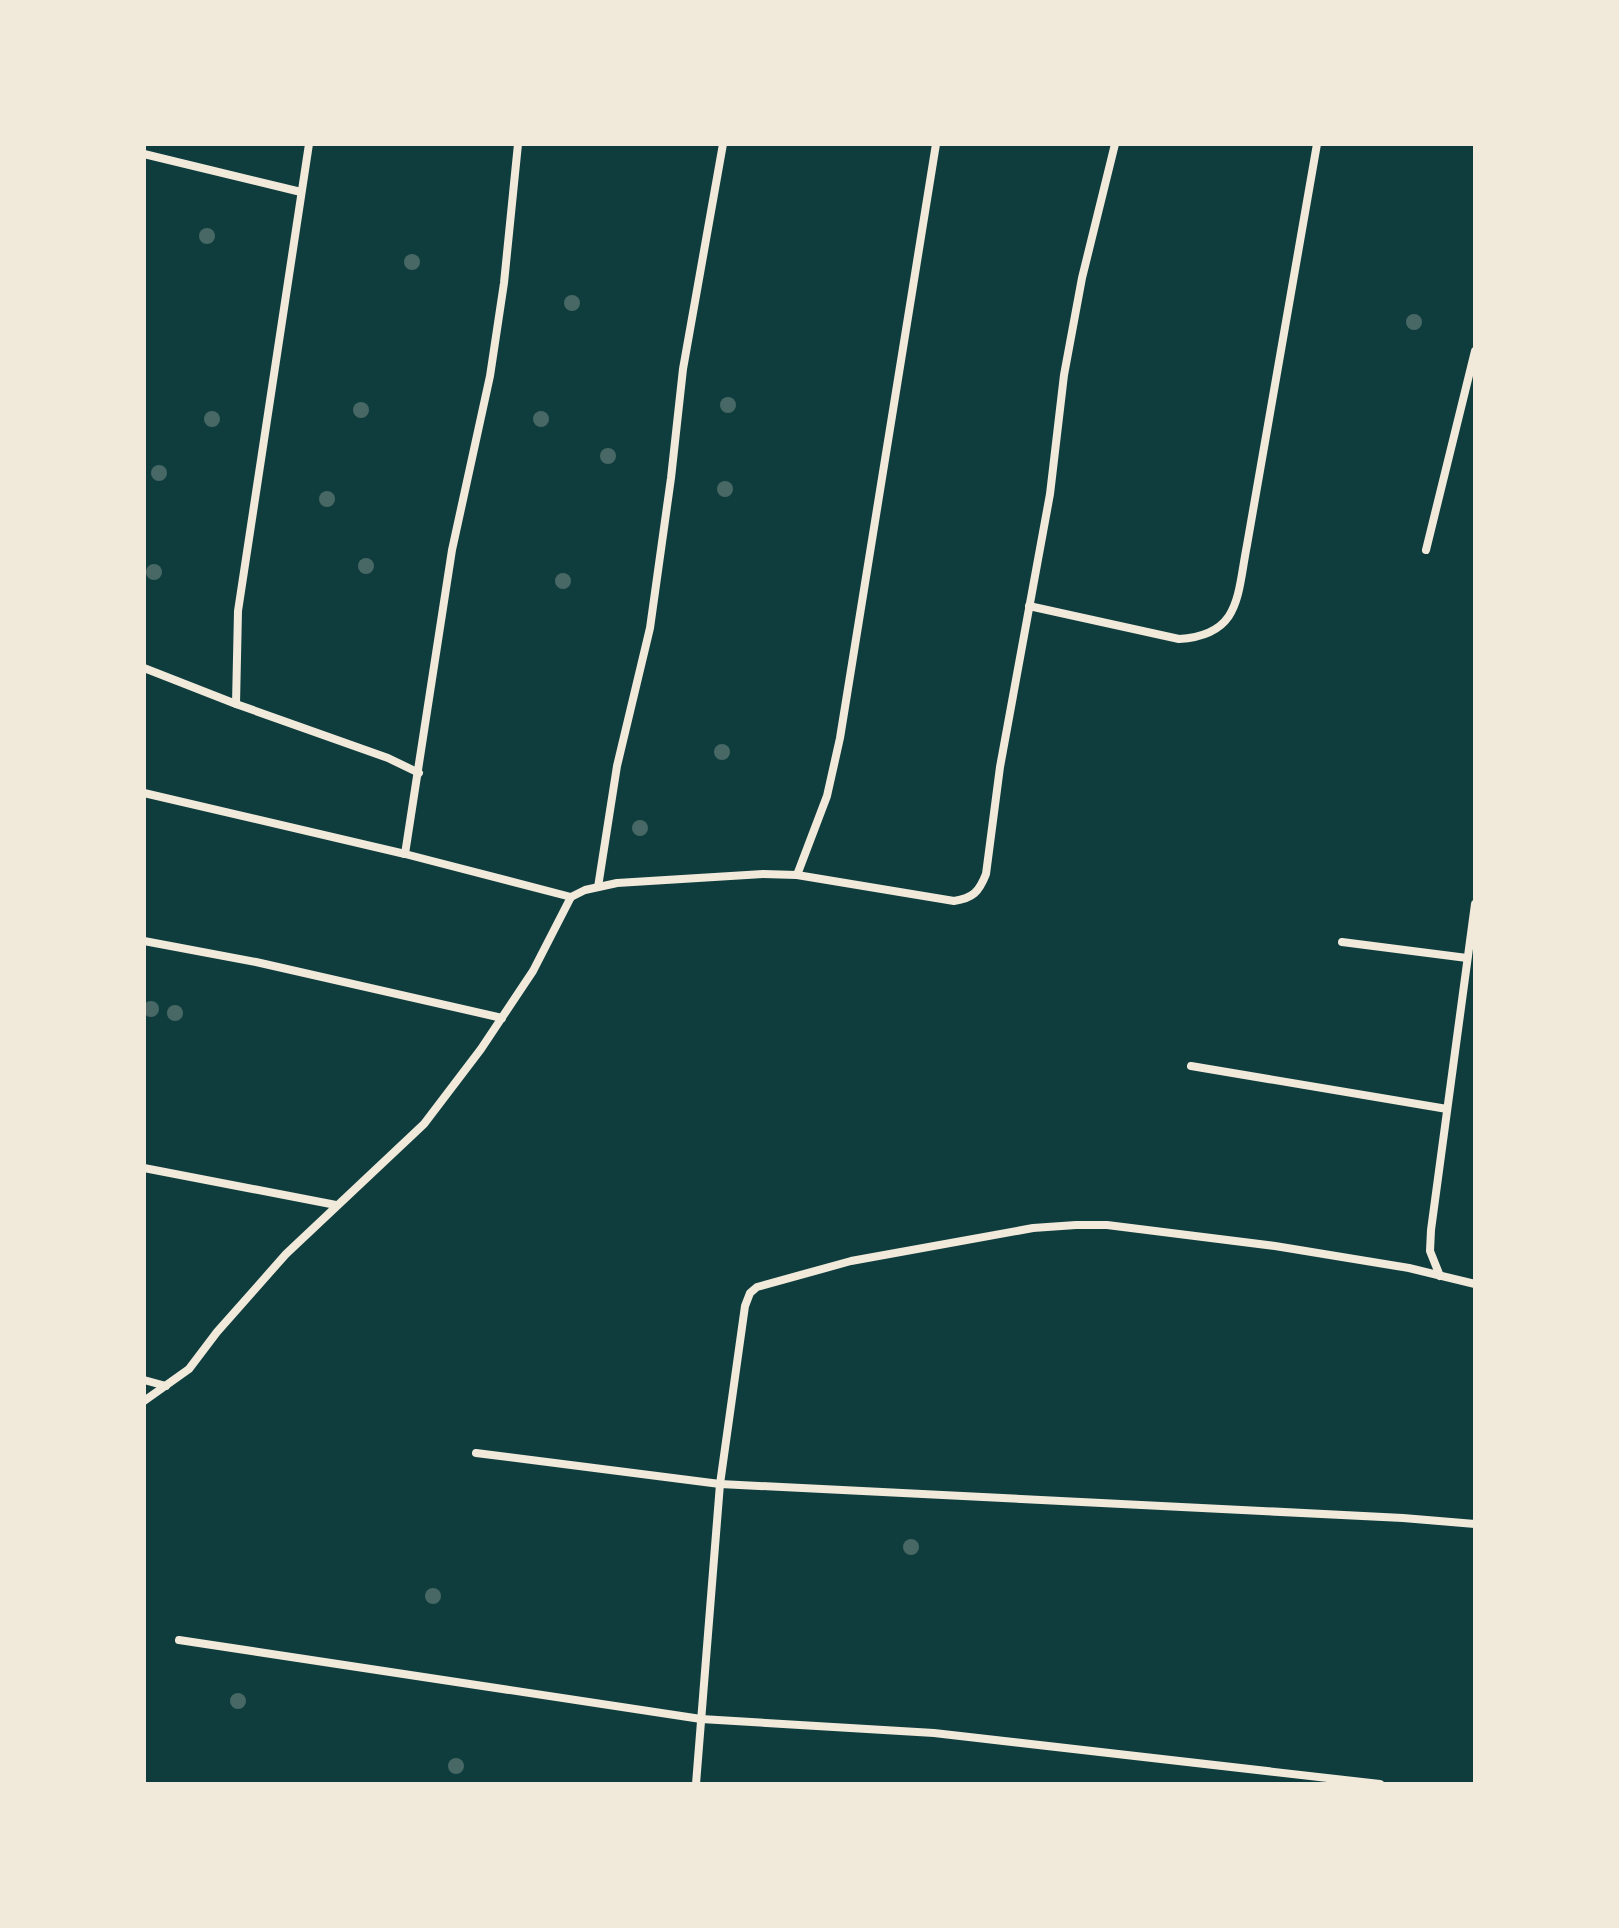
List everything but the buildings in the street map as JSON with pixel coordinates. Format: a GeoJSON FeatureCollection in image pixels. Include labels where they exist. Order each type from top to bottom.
{"type":"FeatureCollection","features":[{"type":"Feature","properties":{"kind":"street"},"geometry":{"type":"LineString","coordinates":[[236,704],[238,611],[309,144]]}},
{"type":"Feature","properties":{"kind":"street"},"geometry":{"type":"LineString","coordinates":[[405,854],[452,550],[490,376],[504,283],[518,144]]}},
{"type":"Feature","properties":{"kind":"street"},"geometry":{"type":"LineString","coordinates":[[598,887],[617,766],[650,628],[683,369],[723,144]]}},
{"type":"Feature","properties":{"kind":"street"},"geometry":{"type":"LineString","coordinates":[[797,875],[827,796],[840,738],[936,144]]}},
{"type":"Feature","properties":{"kind":"street"},"geometry":{"type":"LineString","coordinates":[[144,793],[405,854],[571,897],[617,883],[749,875],[797,875],[954,901],[975,895],[986,874],[1000,767],[1050,494],[1066,361],[1082,278],[1115,144]]}},
{"type":"Feature","properties":{"kind":"street"},"geometry":{"type":"LineString","coordinates":[[1029,606],[1179,639],[1201,638],[1216,632],[1235,607],[1317,144]]}},
{"type":"Feature","properties":{"kind":"street"},"geometry":{"type":"LineString","coordinates":[[144,154],[301,192]]}},
{"type":"Feature","properties":{"kind":"street"},"geometry":{"type":"LineString","coordinates":[[1426,550],[1475,351]]}},
{"type":"Feature","properties":{"kind":"street"},"geometry":{"type":"LineString","coordinates":[[144,668],[388,758],[419,773]]}},
{"type":"Feature","properties":{"kind":"street"},"geometry":{"type":"LineString","coordinates":[[144,1401],[189,1369],[217,1332],[286,1254],[424,1124],[460,1079],[533,971],[571,897]]}},
{"type":"Feature","properties":{"kind":"street"},"geometry":{"type":"LineString","coordinates":[[1440,1276],[1430,1251],[1431,1230],[1475,904]]}},
{"type":"Feature","properties":{"kind":"street"},"geometry":{"type":"LineString","coordinates":[[144,941],[256,962],[502,1018]]}},
{"type":"Feature","properties":{"kind":"street"},"geometry":{"type":"LineString","coordinates":[[1342,942],[1467,958]]}},
{"type":"Feature","properties":{"kind":"street"},"geometry":{"type":"LineString","coordinates":[[1191,1066],[1447,1109]]}},
{"type":"Feature","properties":{"kind":"street"},"geometry":{"type":"LineString","coordinates":[[144,1168],[336,1205]]}},
{"type":"Feature","properties":{"kind":"street"},"geometry":{"type":"LineString","coordinates":[[696,1784],[720,1484],[745,1306],[750,1293],[766,1283],[851,1261],[1033,1228],[1076,1225],[1107,1225],[1275,1246],[1475,1284]]}},
{"type":"Feature","properties":{"kind":"street"},"geometry":{"type":"LineString","coordinates":[[144,1380],[166,1386]]}},
{"type":"Feature","properties":{"kind":"street"},"geometry":{"type":"LineString","coordinates":[[476,1453],[720,1484],[1475,1524]]}},
{"type":"Feature","properties":{"kind":"street"},"geometry":{"type":"LineString","coordinates":[[179,1640],[701,1719],[934,1733],[1380,1784]]}}]}
